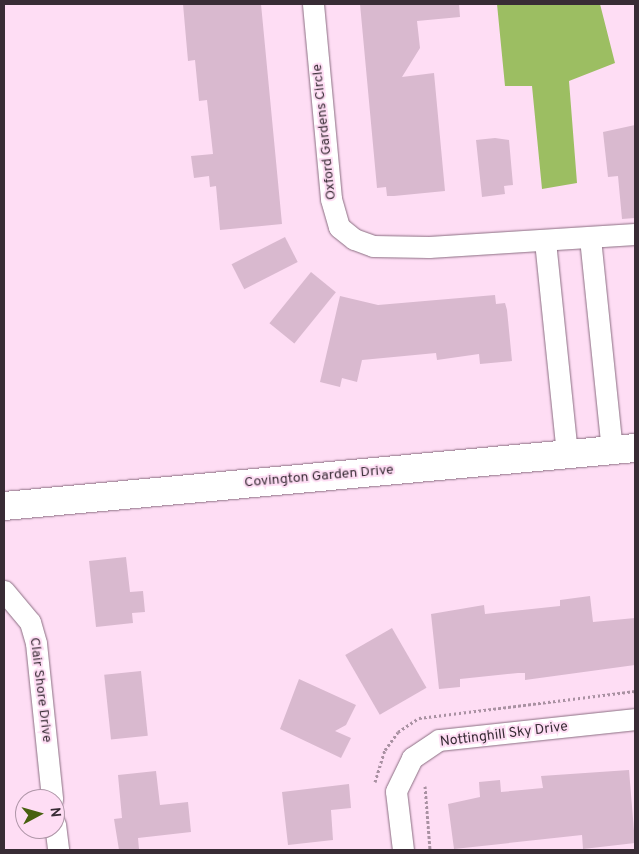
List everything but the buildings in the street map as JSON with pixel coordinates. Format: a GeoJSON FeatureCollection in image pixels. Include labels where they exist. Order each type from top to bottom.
{"type":"FeatureCollection","features":[{"type":"Feature","properties":{"kind":"street","name":"Oxford Gardens Circle"},"geometry":{"type":"LineString","coordinates":[[313,4],[331,199],[339,226],[354,239],[373,246],[545,241],[635,234]]}},
{"type":"Feature","properties":{"kind":"street"},"geometry":{"type":"LineString","coordinates":[[590,238],[624,449]]}},
{"type":"Feature","properties":{"kind":"street"},"geometry":{"type":"LineString","coordinates":[[545,241],[567,454]]}},
{"type":"Feature","properties":{"kind":"street","name":"Covington Garden Drive"},"geometry":{"type":"LineString","coordinates":[[4,506],[624,449]]}},
{"type":"Feature","properties":{"kind":"street","name":"Clair Shore Drive"},"geometry":{"type":"LineString","coordinates":[[4,591],[30,622],[36,643],[51,789]]}},
{"type":"Feature","properties":{"kind":"street","name":"Nottinghill Sky Drive"},"geometry":{"type":"LineString","coordinates":[[402,850],[396,791],[412,758],[439,740],[635,719]]}},
{"type":"Feature","properties":{"kind":"path"},"geometry":{"type":"LineString","coordinates":[[425,780],[430,850]]}},
{"type":"Feature","properties":{"kind":"shaded area"},"geometry":{"type":"Polygon","coordinates":[[[497,4],[600,4],[615,63],[569,81],[577,183],[542,189],[532,86],[505,86],[497,4]]]}}]}
